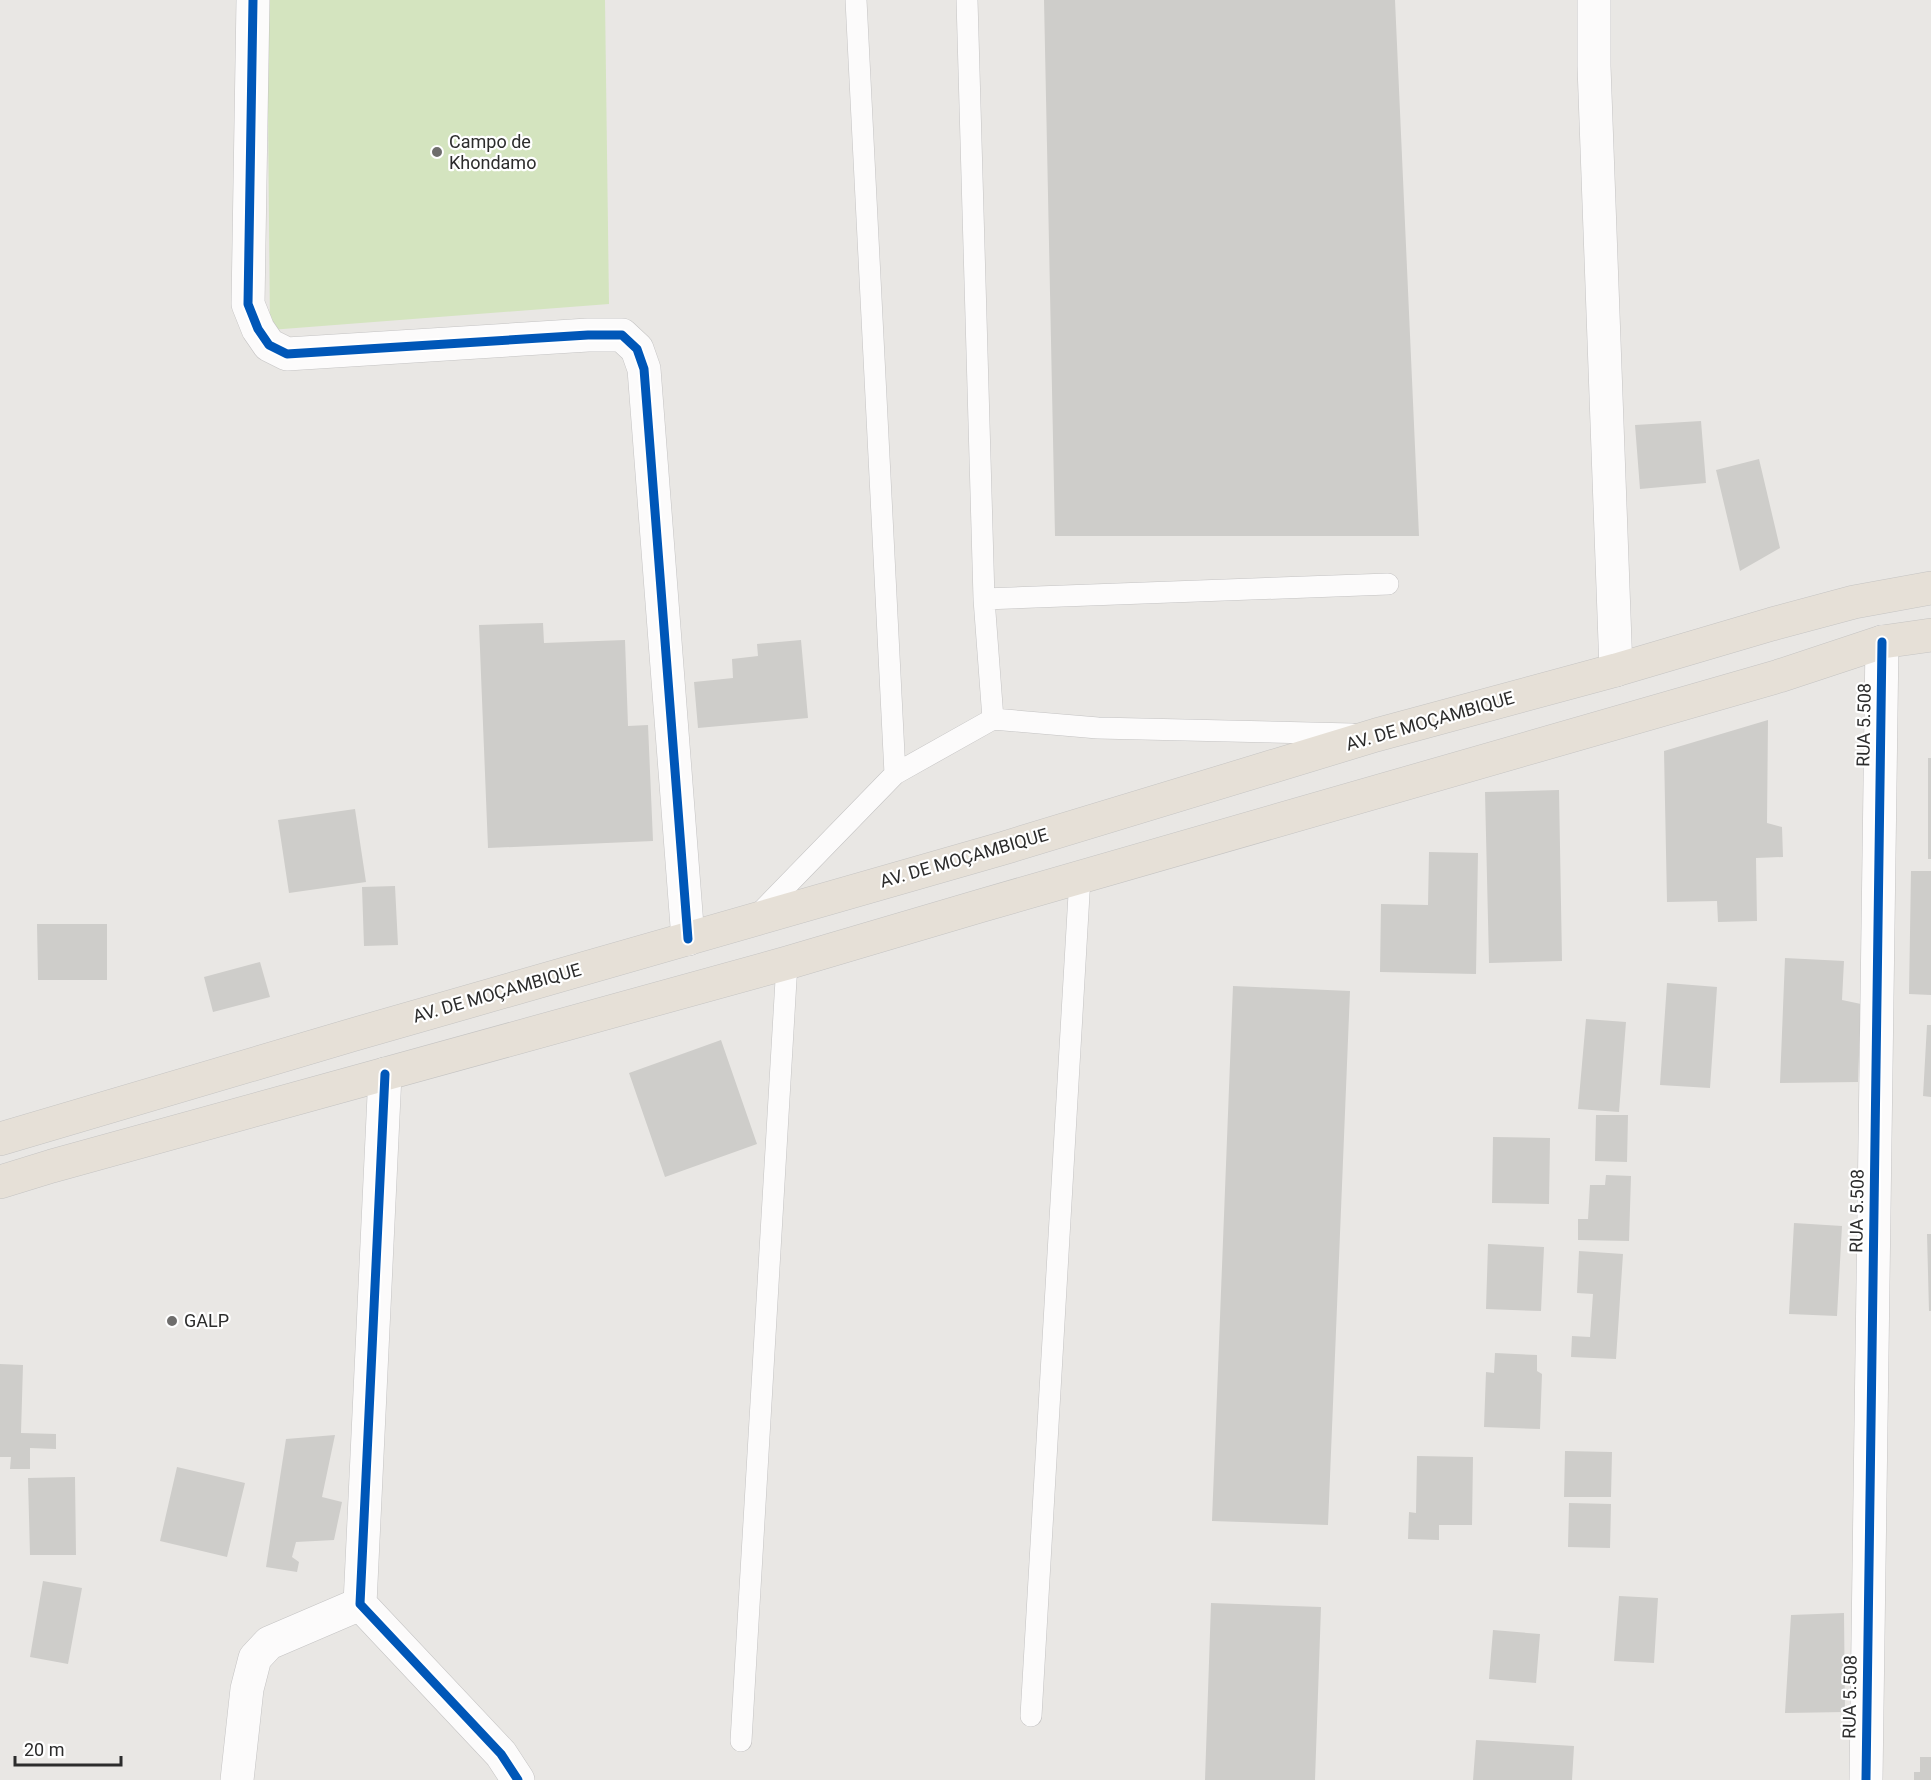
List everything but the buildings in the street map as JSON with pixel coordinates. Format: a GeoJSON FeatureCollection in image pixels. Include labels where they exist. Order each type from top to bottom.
{"type":"FeatureCollection","features":[{"type":"Feature","properties":{"kind":"highway","name":"AV. DE MOÇAMBIQUE"},"geometry":{"type":"LineString","coordinates":[[0,1139],[756,918],[1004,848],[1376,735],[1854,602],[1931,588]]}},
{"type":"Feature","properties":{"kind":"highway"},"geometry":{"type":"LineString","coordinates":[[0,1182],[787,963],[1779,676],[1882,642],[1931,635]]}},
{"type":"Feature","properties":{"kind":"street"},"geometry":{"type":"LineString","coordinates":[[253,0],[248,304],[258,329],[269,345],[287,354],[588,335],[622,335],[636,349],[644,369],[688,939]]}},
{"type":"Feature","properties":{"kind":"street"},"geometry":{"type":"LineString","coordinates":[[1594,0],[1594,66],[1616,670]]}},
{"type":"Feature","properties":{"kind":"street","name":"RUA 5.508"},"geometry":{"type":"LineString","coordinates":[[1866,1780],[1882,642]]}},
{"type":"Feature","properties":{"kind":"street"},"geometry":{"type":"LineString","coordinates":[[385,1074],[360,1604],[501,1754],[518,1780]]}},
{"type":"Feature","properties":{"kind":"street"},"geometry":{"type":"LineString","coordinates":[[237,1780],[247,1689],[255,1658],[269,1643],[360,1604]]}},
{"type":"Feature","properties":{"kind":"lane"},"geometry":{"type":"LineString","coordinates":[[856,0],[895,774]]}},
{"type":"Feature","properties":{"kind":"lane"},"geometry":{"type":"LineString","coordinates":[[967,0],[984,599],[993,719]]}},
{"type":"Feature","properties":{"kind":"lane"},"geometry":{"type":"LineString","coordinates":[[984,599],[1388,584]]}},
{"type":"Feature","properties":{"kind":"lane"},"geometry":{"type":"LineString","coordinates":[[756,918],[895,774],[993,719],[1098,728],[1376,735]]}},
{"type":"Feature","properties":{"kind":"lane"},"geometry":{"type":"LineString","coordinates":[[1031,1716],[1080,877]]}},
{"type":"Feature","properties":{"kind":"lane"},"geometry":{"type":"LineString","coordinates":[[741,1741],[787,963]]}},
{"type":"Feature","properties":{"kind":"green space","name":"Campo de Khondamo"},"geometry":{"type":"Polygon","coordinates":[[[267,0],[605,0],[609,304],[270,330],[267,0]]]}},
{"type":"Feature","properties":{"kind":"cycle path"},"geometry":{"type":"LineString","coordinates":[[253,0],[248,304],[258,329],[269,345],[287,354],[588,335],[622,335],[637,349],[644,369],[688,939]]}},
{"type":"Feature","properties":{"kind":"cycle path"},"geometry":{"type":"LineString","coordinates":[[1866,1780],[1882,642]]}},
{"type":"Feature","properties":{"kind":"cycle path"},"geometry":{"type":"LineString","coordinates":[[385,1074],[360,1604],[501,1754],[518,1780]]}},
{"type":"Feature","properties":{"kind":"place","name":"Campo de Khondamo"},"geometry":{"type":"Point","coordinates":[437,152]}},
{"type":"Feature","properties":{"kind":"place","name":"GALP"},"geometry":{"type":"Point","coordinates":[172,1321]}}]}
